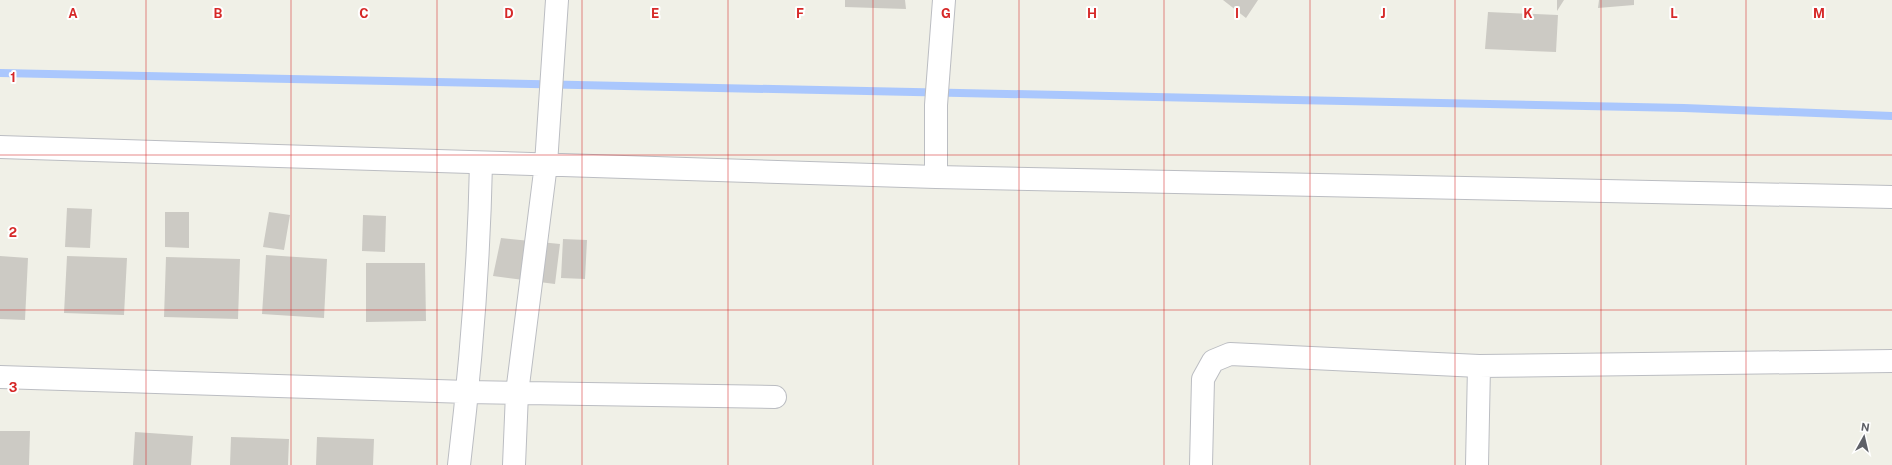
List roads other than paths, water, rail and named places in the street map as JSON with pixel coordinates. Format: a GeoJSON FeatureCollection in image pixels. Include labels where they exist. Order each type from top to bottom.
{"type":"FeatureCollection","features":[{"type":"Feature","properties":{"kind":"street"},"geometry":{"type":"LineString","coordinates":[[514,465],[517,393],[546,164],[557,0]]}},
{"type":"Feature","properties":{"kind":"street"},"geometry":{"type":"LineString","coordinates":[[936,177],[936,105],[944,0]]}},
{"type":"Feature","properties":{"kind":"street"},"geometry":{"type":"LineString","coordinates":[[0,147],[936,177],[1892,197]]}},
{"type":"Feature","properties":{"kind":"street"},"geometry":{"type":"LineString","coordinates":[[459,465],[468,392],[479,237],[481,163]]}},
{"type":"Feature","properties":{"kind":"street"},"geometry":{"type":"LineString","coordinates":[[1201,465],[1203,379],[1213,361],[1230,354],[1479,366],[1892,361]]}},
{"type":"Feature","properties":{"kind":"street"},"geometry":{"type":"LineString","coordinates":[[1477,465],[1479,366]]}},
{"type":"Feature","properties":{"kind":"street"},"geometry":{"type":"LineString","coordinates":[[0,377],[468,392],[775,397]]}},
{"type":"Feature","properties":{"kind":"waterway"},"geometry":{"type":"LineString","coordinates":[[0,73],[1684,108],[1892,116]]}}]}
